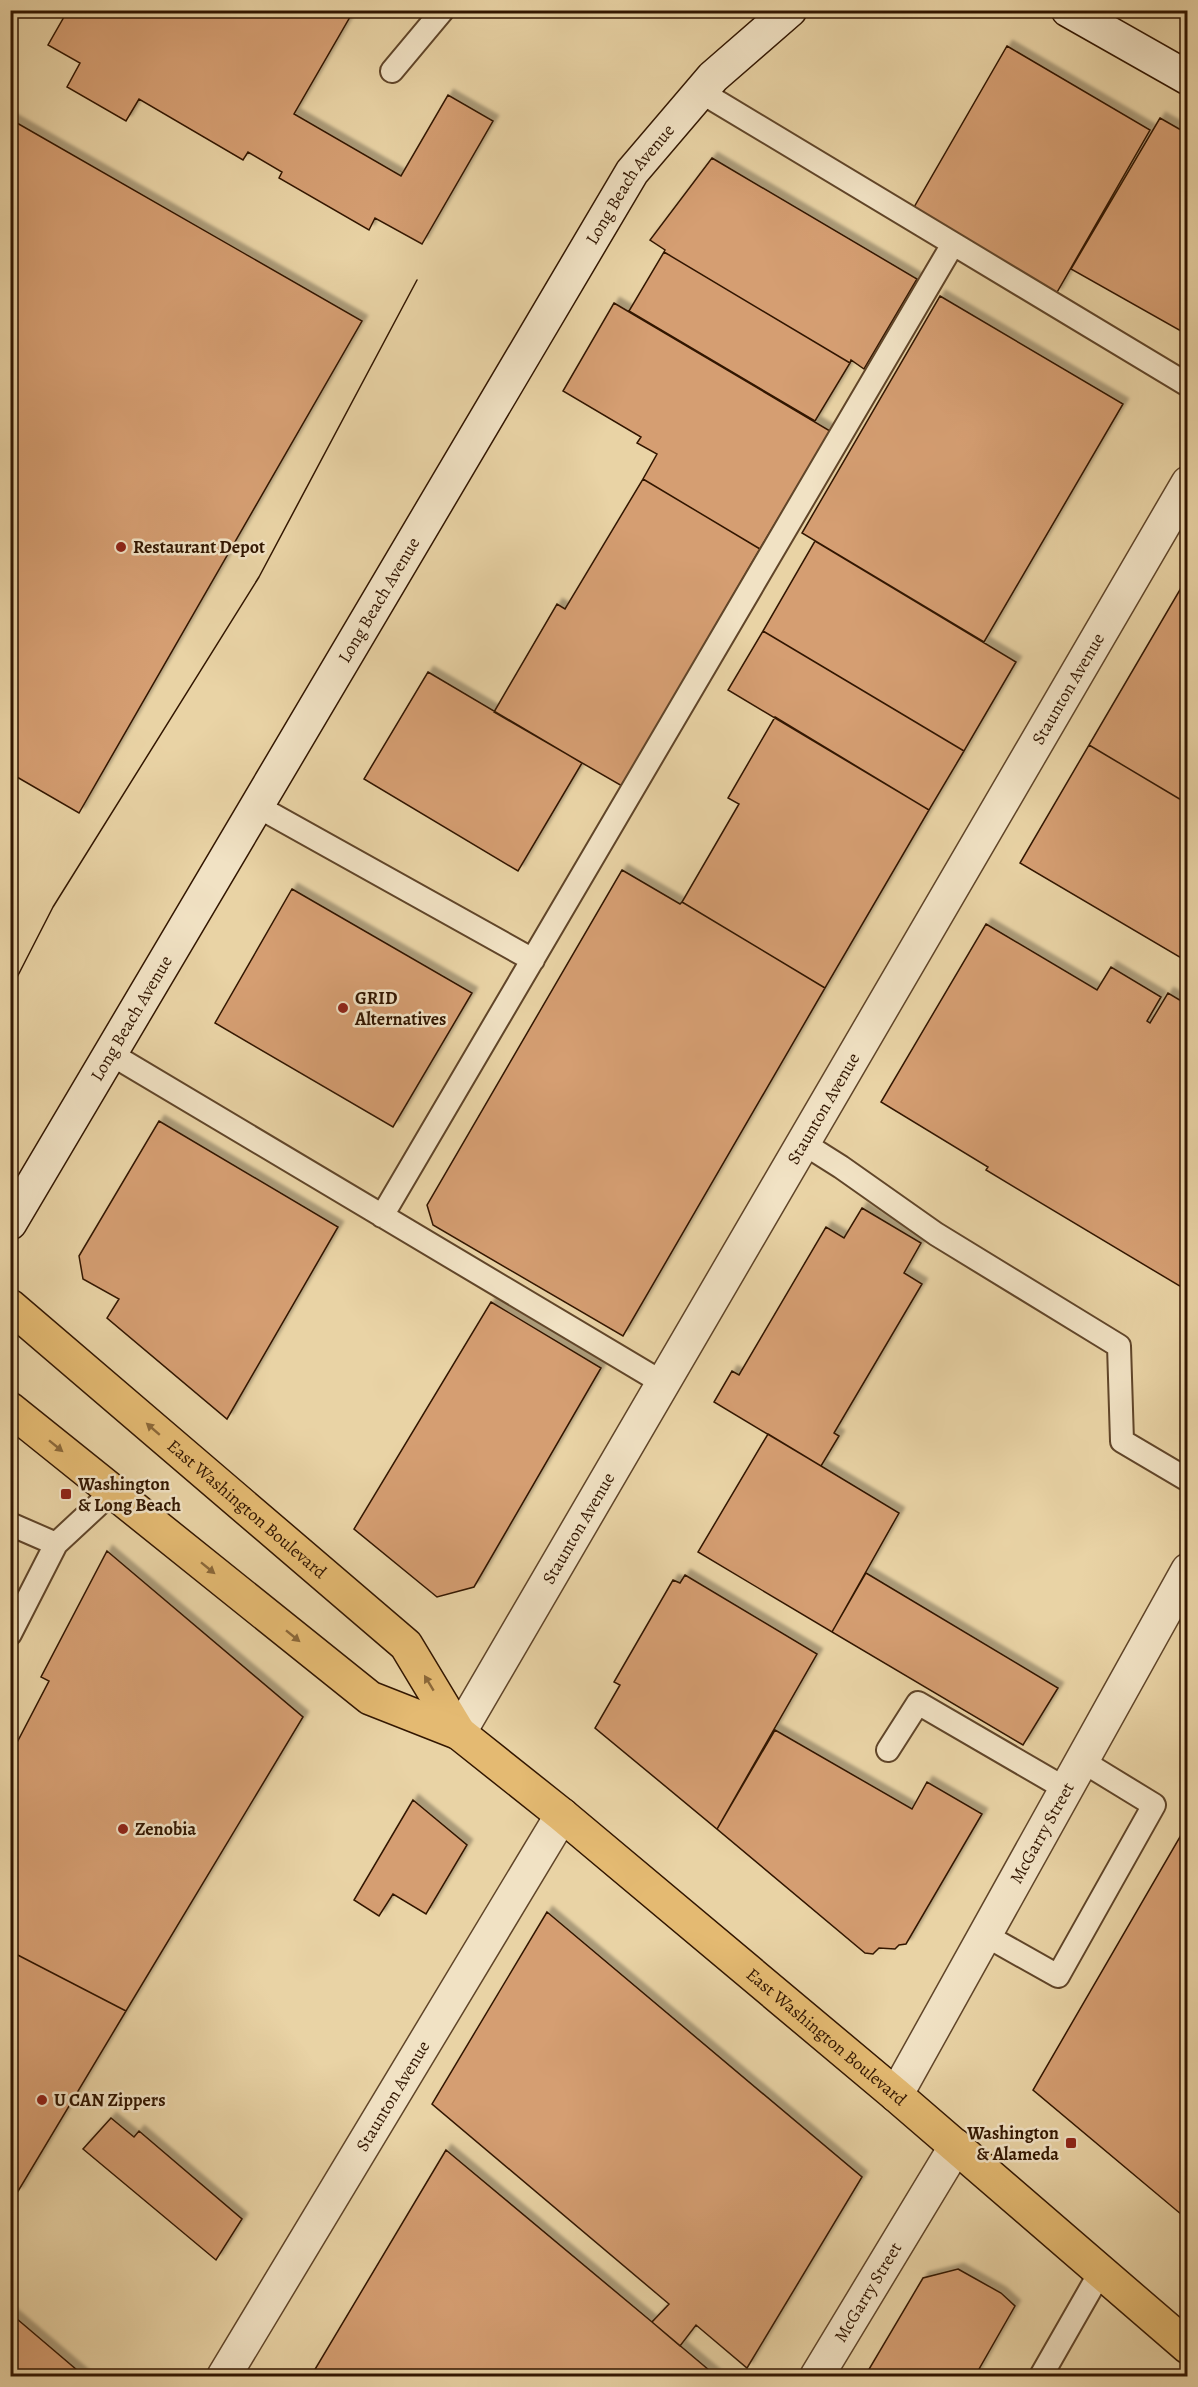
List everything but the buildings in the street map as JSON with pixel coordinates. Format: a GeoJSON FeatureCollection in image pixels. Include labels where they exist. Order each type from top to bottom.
{"type":"FeatureCollection","features":[{"type":"Feature","properties":{"kind":"main road","name":"East Washington Boulevard"},"geometry":{"type":"LineString","coordinates":[[10,1306],[406,1645],[459,1733]]}},
{"type":"Feature","properties":{"kind":"main road","name":"East Washington Boulevard"},"geometry":{"type":"LineString","coordinates":[[10,1409],[370,1698],[459,1733],[562,1815],[896,2095],[1188,2347]]}},
{"type":"Feature","properties":{"kind":"street","name":"Long Beach Avenue"},"geometry":{"type":"LineString","coordinates":[[10,1223],[632,172],[713,77],[790,10]]}},
{"type":"Feature","properties":{"kind":"street"},"geometry":{"type":"LineString","coordinates":[[1068,10],[1188,78]]}},
{"type":"Feature","properties":{"kind":"street","name":"Staunton Avenue"},"geometry":{"type":"LineString","coordinates":[[459,1733],[1188,483]]}},
{"type":"Feature","properties":{"kind":"street","name":"McGarry Street"},"geometry":{"type":"LineString","coordinates":[[896,2095],[1188,1570]]}},
{"type":"Feature","properties":{"kind":"street","name":"Staunton Avenue"},"geometry":{"type":"LineString","coordinates":[[224,2376],[562,1815]]}},
{"type":"Feature","properties":{"kind":"street","name":"McGarry Street"},"geometry":{"type":"LineString","coordinates":[[817,2376],[956,2146]]}},
{"type":"Feature","properties":{"kind":"lane"},"geometry":{"type":"LineString","coordinates":[[392,71],[444,10]]}},
{"type":"Feature","properties":{"kind":"lane"},"geometry":{"type":"LineString","coordinates":[[701,92],[1188,385]]}},
{"type":"Feature","properties":{"kind":"lane"},"geometry":{"type":"LineString","coordinates":[[382,1216],[953,244]]}},
{"type":"Feature","properties":{"kind":"lane"},"geometry":{"type":"LineString","coordinates":[[257,806],[532,960]]}},
{"type":"Feature","properties":{"kind":"lane"},"geometry":{"type":"LineString","coordinates":[[111,1054],[663,1383]]}},
{"type":"Feature","properties":{"kind":"lane"},"geometry":{"type":"LineString","coordinates":[[803,1143],[936,1234],[1119,1346],[1122,1441],[1188,1480]]}},
{"type":"Feature","properties":{"kind":"lane"},"geometry":{"type":"LineString","coordinates":[[10,1634],[56,1544],[113,1491]]}},
{"type":"Feature","properties":{"kind":"lane"},"geometry":{"type":"LineString","coordinates":[[10,1524],[56,1544]]}},
{"type":"Feature","properties":{"kind":"lane"},"geometry":{"type":"LineString","coordinates":[[888,1750],[918,1703],[1074,1775],[1154,1805],[1058,1976],[985,1935]]}},
{"type":"Feature","properties":{"kind":"lane"},"geometry":{"type":"LineString","coordinates":[[1041,2376],[1101,2271]]}},
{"type":"Feature","properties":{"kind":"tram line"},"geometry":{"type":"LineString","coordinates":[[10,991],[53,907],[259,577],[417,280]]}},
{"type":"Feature","properties":{"kind":"place","name":"Restaurant Depot"},"geometry":{"type":"Point","coordinates":[121,547]}},
{"type":"Feature","properties":{"kind":"place","name":"GRID Alternatives"},"geometry":{"type":"Point","coordinates":[343,1008]}},
{"type":"Feature","properties":{"kind":"place","name":"Washington & Long Beach"},"geometry":{"type":"Point","coordinates":[66,1494]}},
{"type":"Feature","properties":{"kind":"place","name":"Zenobia"},"geometry":{"type":"Point","coordinates":[123,1829]}},
{"type":"Feature","properties":{"kind":"place","name":"U CAN Zippers"},"geometry":{"type":"Point","coordinates":[42,2100]}},
{"type":"Feature","properties":{"kind":"place","name":"Washington & Alameda"},"geometry":{"type":"Point","coordinates":[1071,2143]}}]}
